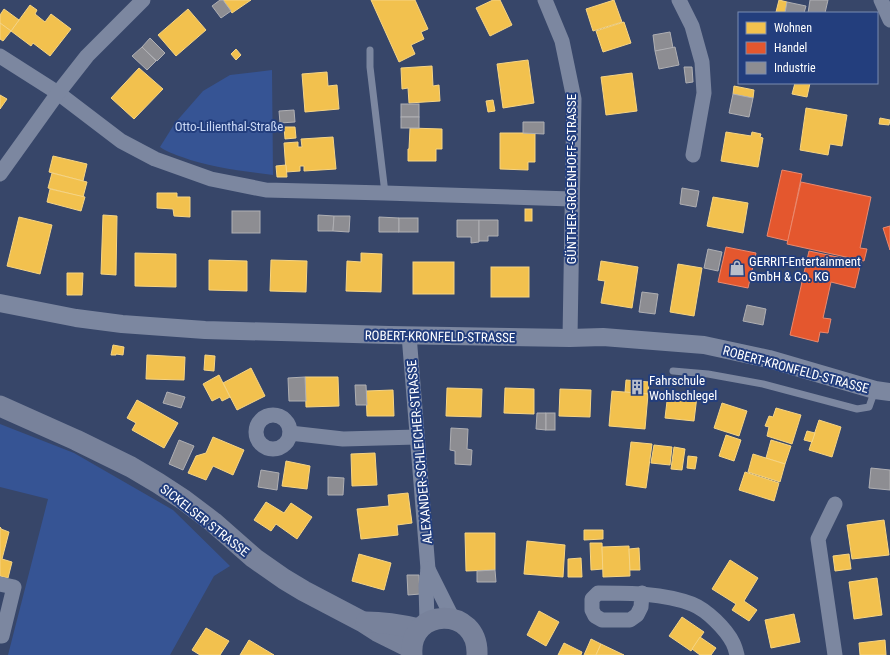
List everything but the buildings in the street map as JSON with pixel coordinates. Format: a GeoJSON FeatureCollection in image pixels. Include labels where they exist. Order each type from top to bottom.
{"type":"FeatureCollection","features":[{"type":"Feature","properties":{"kind":"main road","name":"SICKELSER STRASSE"},"geometry":{"type":"LineString","coordinates":[[0,406],[76,440],[131,467],[158,483],[184,500],[254,558],[284,579],[304,592],[363,622],[411,651]]}},
{"type":"Feature","properties":{"kind":"main road"},"geometry":{"type":"LineString","coordinates":[[411,651],[413,639],[423,626],[437,618],[453,618],[467,626],[481,652]]}},
{"type":"Feature","properties":{"kind":"main road","name":"SICKELSER STRASSE"},"geometry":{"type":"LineString","coordinates":[[363,622],[423,626]]}},
{"type":"Feature","properties":{"kind":"street"},"geometry":{"type":"LineString","coordinates":[[0,174],[58,93],[87,56],[143,0]]}},
{"type":"Feature","properties":{"kind":"street","name":"GÜNTHER-GROENHOFF-STRASSE"},"geometry":{"type":"LineString","coordinates":[[545,0],[562,41],[574,99],[570,338]]}},
{"type":"Feature","properties":{"kind":"street"},"geometry":{"type":"LineString","coordinates":[[679,0],[692,26],[702,62],[704,93],[693,155]]}},
{"type":"Feature","properties":{"kind":"street"},"geometry":{"type":"LineString","coordinates":[[881,0],[890,20]]}},
{"type":"Feature","properties":{"kind":"street"},"geometry":{"type":"LineString","coordinates":[[0,56],[58,93],[121,142],[155,159],[211,179],[266,190],[572,200]]}},
{"type":"Feature","properties":{"kind":"street","name":"ROBERT-KRONFELD-STRASSE"},"geometry":{"type":"LineString","coordinates":[[0,303],[76,318],[122,324],[213,330],[570,338],[603,337],[704,345],[769,359],[883,391]]}},
{"type":"Feature","properties":{"kind":"street","name":"ALEXANDER-SCHLEICHER-STRASSE"},"geometry":{"type":"LineString","coordinates":[[410,335],[428,569],[423,626]]}},
{"type":"Feature","properties":{"kind":"street"},"geometry":{"type":"LineString","coordinates":[[290,433],[343,439],[417,437]]}},
{"type":"Feature","properties":{"kind":"street"},"geometry":{"type":"LineString","coordinates":[[835,504],[818,539],[835,655]]}},
{"type":"Feature","properties":{"kind":"street","name":"ALEXANDER-SCHLEICHER-STRASSE"},"geometry":{"type":"LineString","coordinates":[[428,569],[453,618]]}},
{"type":"Feature","properties":{"kind":"street"},"geometry":{"type":"LineString","coordinates":[[0,584],[14,588],[2,636],[0,636]]}},
{"type":"Feature","properties":{"kind":"street"},"geometry":{"type":"LineString","coordinates":[[642,593],[693,604],[709,614],[724,628],[734,644],[737,655]]}},
{"type":"Feature","properties":{"kind":"lane"},"geometry":{"type":"LineString","coordinates":[[370,50],[370,67],[385,193]]}},
{"type":"Feature","properties":{"kind":"lane","name":"ROBERT-KRONFELD-STRASSE"},"geometry":{"type":"LineString","coordinates":[[673,371],[708,374],[763,384],[857,409],[869,406],[883,391]]}},
{"type":"Feature","properties":{"kind":"green space","name":"Otto-Lilienthal-Straße"},"geometry":{"type":"Polygon","coordinates":[[[272,70],[273,175],[227,169],[205,164],[173,154],[160,147],[175,123],[203,91],[230,75],[272,70]]]}},
{"type":"Feature","properties":{"kind":"green space"},"geometry":{"type":"Polygon","coordinates":[[[0,424],[74,453],[173,510],[230,566],[214,576],[170,655],[8,655],[48,499],[0,487],[0,424]]]}},
{"type":"Feature","properties":{"kind":"place","name":"GERRIT-Entertainment GmbH & Co. KG"},"geometry":{"type":"Point","coordinates":[737,268]}},
{"type":"Feature","properties":{"kind":"place","name":"Fahrschule Wohlschlegel"},"geometry":{"type":"Point","coordinates":[637,387]}}]}
